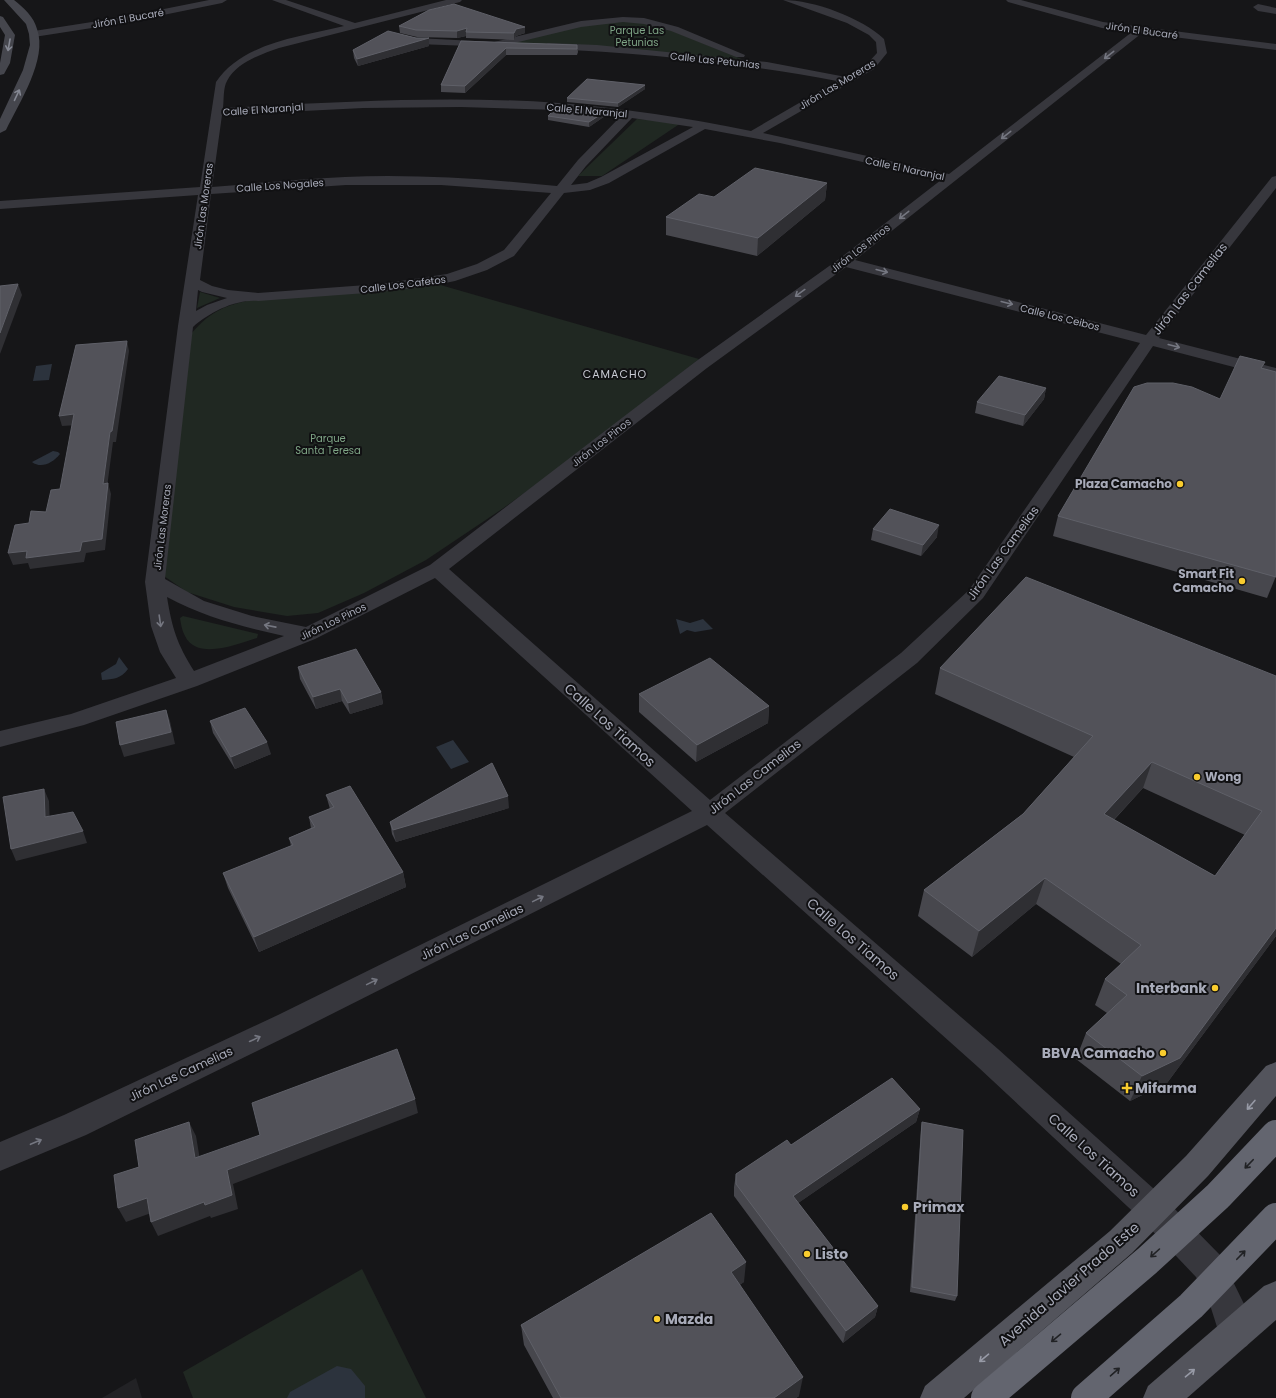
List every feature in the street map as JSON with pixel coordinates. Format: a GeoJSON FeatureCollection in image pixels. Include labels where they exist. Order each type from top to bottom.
{"type":"FeatureCollection","features":[{"type":"Feature","properties":{"kind":"highway"},"geometry":{"type":"LineString","coordinates":[[986,1398],[1153,1256],[1218,1196],[1276,1136]]}},
{"type":"Feature","properties":{"kind":"highway"},"geometry":{"type":"LineString","coordinates":[[1086,1398],[1191,1306],[1276,1218]]}},
{"type":"Feature","properties":{"kind":"main road"},"geometry":{"type":"LineString","coordinates":[[0,130],[31,62],[35,46],[34,34],[27,18],[9,0]]}},
{"type":"Feature","properties":{"kind":"main road"},"geometry":{"type":"LineString","coordinates":[[0,20],[10,35],[5,62],[0,72]]}},
{"type":"Feature","properties":{"kind":"main road","name":"Avenida Javier Prado Este"},"geometry":{"type":"LineString","coordinates":[[937,1398],[1121,1242],[1197,1166],[1276,1075]]}},
{"type":"Feature","properties":{"kind":"main road"},"geometry":{"type":"LineString","coordinates":[[1160,1398],[1276,1298]]}},
{"type":"Feature","properties":{"kind":"street","name":"Jirón El Bucaré"},"geometry":{"type":"LineString","coordinates":[[34,34],[113,22],[222,0]]}},
{"type":"Feature","properties":{"kind":"street"},"geometry":{"type":"LineString","coordinates":[[277,0],[352,26],[373,31]]}},
{"type":"Feature","properties":{"kind":"street","name":"Jirón Las Moreras"},"geometry":{"type":"LineString","coordinates":[[189,681],[172,652],[161,626],[155,582],[186,326],[221,82],[229,71],[246,59],[276,46],[457,0]]}},
{"type":"Feature","properties":{"kind":"street","name":"Jirón Las Moreras"},"geometry":{"type":"LineString","coordinates":[[753,134],[870,67],[880,58],[883,49],[881,41],[872,33],[857,24],[788,0]]}},
{"type":"Feature","properties":{"kind":"street","name":"Jirón El Bucaré"},"geometry":{"type":"LineString","coordinates":[[1011,0],[1079,20],[1139,31],[1276,47]]}},
{"type":"Feature","properties":{"kind":"street"},"geometry":{"type":"LineString","coordinates":[[807,7],[827,3]]}},
{"type":"Feature","properties":{"kind":"street"},"geometry":{"type":"LineString","coordinates":[[1276,4],[1258,8],[1276,11]]}},
{"type":"Feature","properties":{"kind":"street"},"geometry":{"type":"LineString","coordinates":[[497,44],[596,20],[642,21],[665,25],[767,65]]}},
{"type":"Feature","properties":{"kind":"street","name":"Jirón Los Pinos"},"geometry":{"type":"LineString","coordinates":[[0,739],[76,720],[189,681],[308,634],[437,569],[701,365],[844,262],[1139,31]]}},
{"type":"Feature","properties":{"kind":"street","name":"Calle Las Petunias"},"geometry":{"type":"LineString","coordinates":[[387,35],[417,41],[597,48],[767,65],[847,80]]}},
{"type":"Feature","properties":{"kind":"street","name":"Calle El Naranjal"},"geometry":{"type":"LineString","coordinates":[[217,112],[356,104],[451,102],[542,106],[630,114],[704,125],[753,134],[950,178]]}},
{"type":"Feature","properties":{"kind":"street","name":"Calle Los Cafetos"},"geometry":{"type":"LineString","coordinates":[[186,326],[201,312],[227,302],[258,297],[430,282],[450,278],[482,267],[509,253],[582,163],[630,114]]}},
{"type":"Feature","properties":{"kind":"street"},"geometry":{"type":"LineString","coordinates":[[561,190],[590,186],[605,180],[704,125]]}},
{"type":"Feature","properties":{"kind":"street","name":"Jirón Las Camelias"},"geometry":{"type":"LineString","coordinates":[[0,1157],[75,1125],[288,1023],[709,813],[909,658],[976,594],[1150,340],[1276,180]]}},
{"type":"Feature","properties":{"kind":"street","name":"Calle Los Nogales"},"geometry":{"type":"LineString","coordinates":[[0,205],[346,181],[441,181],[501,184],[561,190]]}},
{"type":"Feature","properties":{"kind":"street","name":"Calle Los Ceibos"},"geometry":{"type":"LineString","coordinates":[[844,262],[1276,373]]}},
{"type":"Feature","properties":{"kind":"street","name":"Calle Los Cafetos"},"geometry":{"type":"LineString","coordinates":[[193,282],[207,289],[228,294],[258,297]]}},
{"type":"Feature","properties":{"kind":"street","name":"Calle Los Tiamos"},"geometry":{"type":"LineString","coordinates":[[437,569],[709,813],[988,1058],[1153,1209],[1208,1266],[1227,1304],[1235,1334]]}},
{"type":"Feature","properties":{"kind":"street","name":"Jirón Las Moreras"},"geometry":{"type":"LineString","coordinates":[[155,582],[204,607],[248,622],[308,634]]}},
{"type":"Feature","properties":{"kind":"shaded area"},"geometry":{"type":"Polygon","coordinates":[[[52,364],[49,380],[33,381],[36,366],[52,364]]]}},
{"type":"Feature","properties":{"kind":"shaded area"},"geometry":{"type":"Polygon","coordinates":[[[53,451],[60,454],[47,464],[39,465],[32,462],[53,451]]]}},
{"type":"Feature","properties":{"kind":"shaded area"},"geometry":{"type":"Polygon","coordinates":[[[676,619],[690,623],[703,619],[713,629],[695,632],[687,630],[680,634],[676,619]]]}},
{"type":"Feature","properties":{"kind":"shaded area"},"geometry":{"type":"Polygon","coordinates":[[[119,657],[128,669],[120,677],[102,680],[101,673],[116,664],[119,657]]]}},
{"type":"Feature","properties":{"kind":"shaded area"},"geometry":{"type":"Polygon","coordinates":[[[453,740],[469,762],[451,769],[436,747],[453,740]]]}},
{"type":"Feature","properties":{"kind":"shaded area"},"geometry":{"type":"Polygon","coordinates":[[[337,1366],[351,1369],[365,1386],[365,1398],[287,1398],[290,1392],[337,1366]]]}},
{"type":"Feature","properties":{"kind":"shaded area"},"geometry":{"type":"Polygon","coordinates":[[[136,1378],[142,1398],[102,1398],[136,1378]]]}},
{"type":"Feature","properties":{"kind":"green space","name":"Parque Las Petunias"},"geometry":{"type":"Polygon","coordinates":[[[615,21],[639,22],[660,26],[749,62],[513,43],[563,29],[615,21]]]}},
{"type":"Feature","properties":{"kind":"green space"},"geometry":{"type":"Polygon","coordinates":[[[637,119],[681,123],[602,176],[578,176],[637,119]]]}},
{"type":"Feature","properties":{"kind":"green space","name":"Parque Santa Teresa"},"geometry":{"type":"Polygon","coordinates":[[[437,284],[699,359],[575,457],[502,509],[426,560],[364,593],[318,613],[287,616],[234,607],[187,592],[161,574],[191,334],[198,326],[221,309],[238,303],[258,299],[437,284]]]}},
{"type":"Feature","properties":{"kind":"green space"},"geometry":{"type":"Polygon","coordinates":[[[200,292],[220,298],[197,308],[200,292]]]}},
{"type":"Feature","properties":{"kind":"green space"},"geometry":{"type":"Polygon","coordinates":[[[183,616],[258,634],[257,638],[218,649],[199,648],[191,644],[184,634],[180,618],[183,616]]]}},
{"type":"Feature","properties":{"kind":"green space"},"geometry":{"type":"Polygon","coordinates":[[[362,1269],[426,1398],[193,1398],[183,1372],[362,1269]]]}},
{"type":"Feature","properties":{"kind":"building"},"geometry":{"type":"Polygon","coordinates":[[[454,4],[525,27],[516,29],[514,33],[466,32],[467,28],[457,31],[416,30],[399,26],[429,10],[454,4]]]}},
{"type":"Feature","properties":{"kind":"building"},"geometry":{"type":"Polygon","coordinates":[[[388,31],[416,38],[429,38],[357,59],[353,50],[388,31]]]}},
{"type":"Feature","properties":{"kind":"building"},"geometry":{"type":"Polygon","coordinates":[[[461,41],[577,45],[577,49],[506,48],[465,86],[441,85],[461,41]]]}},
{"type":"Feature","properties":{"kind":"building"},"geometry":{"type":"Polygon","coordinates":[[[587,79],[645,85],[618,103],[567,98],[587,79]]]}},
{"type":"Feature","properties":{"kind":"building"},"geometry":{"type":"Polygon","coordinates":[[[557,107],[605,112],[589,122],[548,116],[557,107]]]}},
{"type":"Feature","properties":{"kind":"building"},"geometry":{"type":"Polygon","coordinates":[[[755,168],[827,183],[758,238],[666,217],[699,194],[714,197],[755,168]]]}},
{"type":"Feature","properties":{"kind":"building"},"geometry":{"type":"Polygon","coordinates":[[[18,284],[0,333],[0,286],[18,284]]]}},
{"type":"Feature","properties":{"kind":"building"},"geometry":{"type":"Polygon","coordinates":[[[127,341],[112,431],[110,432],[103,484],[108,483],[102,539],[82,542],[80,551],[26,558],[27,551],[8,553],[15,525],[29,523],[31,511],[46,512],[51,490],[60,489],[74,414],[59,416],[76,345],[127,341]]]}},
{"type":"Feature","properties":{"kind":"building","name":"Plaza Camacho"},"geometry":{"type":"Polygon","coordinates":[[[1240,356],[1265,362],[1261,368],[1276,372],[1276,577],[1058,516],[1134,387],[1147,383],[1173,383],[1192,387],[1220,399],[1240,356]]]}},
{"type":"Feature","properties":{"kind":"building"},"geometry":{"type":"Polygon","coordinates":[[[999,376],[1046,388],[1025,415],[977,402],[999,376]]]}},
{"type":"Feature","properties":{"kind":"building"},"geometry":{"type":"Polygon","coordinates":[[[890,509],[939,525],[923,545],[873,529],[890,509]]]}},
{"type":"Feature","properties":{"kind":"building"},"geometry":{"type":"Polygon","coordinates":[[[1026,577],[1276,676],[1276,928],[1180,1058],[1142,1076],[1086,1033],[1127,995],[1105,979],[1141,945],[1045,878],[979,931],[924,890],[1023,814],[1093,736],[940,668],[1026,577]],[[1152,762],[1104,814],[1215,876],[1262,811],[1152,762]]]}},
{"type":"Feature","properties":{"kind":"building"},"geometry":{"type":"Polygon","coordinates":[[[356,649],[381,692],[348,703],[340,689],[313,697],[298,667],[356,649]]]}},
{"type":"Feature","properties":{"kind":"building"},"geometry":{"type":"Polygon","coordinates":[[[710,658],[769,706],[697,745],[639,694],[710,658]]]}},
{"type":"Feature","properties":{"kind":"building"},"geometry":{"type":"Polygon","coordinates":[[[245,708],[267,742],[231,757],[210,721],[245,708]]]}},
{"type":"Feature","properties":{"kind":"building"},"geometry":{"type":"Polygon","coordinates":[[[166,710],[171,732],[120,745],[116,722],[166,710]]]}},
{"type":"Feature","properties":{"kind":"building"},"geometry":{"type":"Polygon","coordinates":[[[492,763],[508,796],[393,830],[390,822],[492,763]]]}},
{"type":"Feature","properties":{"kind":"building"},"geometry":{"type":"Polygon","coordinates":[[[350,786],[403,872],[254,937],[223,873],[293,845],[289,838],[315,827],[309,817],[334,807],[326,795],[350,786]]]}},
{"type":"Feature","properties":{"kind":"building"},"geometry":{"type":"Polygon","coordinates":[[[44,789],[45,817],[73,812],[83,831],[11,849],[3,797],[44,789]]]}},
{"type":"Feature","properties":{"kind":"building"},"geometry":{"type":"Polygon","coordinates":[[[397,1049],[415,1099],[227,1170],[232,1195],[205,1205],[204,1202],[151,1222],[147,1198],[118,1208],[114,1175],[139,1167],[135,1140],[189,1122],[195,1158],[260,1135],[252,1103],[397,1049]]]}},
{"type":"Feature","properties":{"kind":"building"},"geometry":{"type":"Polygon","coordinates":[[[892,1078],[920,1109],[793,1196],[878,1306],[846,1331],[736,1184],[736,1174],[787,1140],[791,1145],[892,1078]]]}},
{"type":"Feature","properties":{"kind":"building"},"geometry":{"type":"Polygon","coordinates":[[[922,1122],[963,1130],[957,1296],[912,1287],[922,1122]]]}},
{"type":"Feature","properties":{"kind":"building","name":"Mazda"},"geometry":{"type":"Polygon","coordinates":[[[711,1213],[746,1262],[731,1272],[803,1377],[774,1398],[561,1398],[521,1325],[711,1213]]]}},
{"type":"Feature","properties":{"kind":"place","name":"Plaza Camacho"},"geometry":{"type":"Point","coordinates":[1180,484]}},
{"type":"Feature","properties":{"kind":"place","name":"Smart Fit Camacho"},"geometry":{"type":"Point","coordinates":[1242,581]}},
{"type":"Feature","properties":{"kind":"place","name":"Wong"},"geometry":{"type":"Point","coordinates":[1197,777]}},
{"type":"Feature","properties":{"kind":"place","name":"Interbank"},"geometry":{"type":"Point","coordinates":[1215,988]}},
{"type":"Feature","properties":{"kind":"place","name":"BBVA Camacho"},"geometry":{"type":"Point","coordinates":[1163,1053]}},
{"type":"Feature","properties":{"kind":"place","name":"Mifarma"},"geometry":{"type":"Point","coordinates":[1127,1088]}},
{"type":"Feature","properties":{"kind":"place","name":"Primax"},"geometry":{"type":"Point","coordinates":[905,1207]}},
{"type":"Feature","properties":{"kind":"place","name":"Listo"},"geometry":{"type":"Point","coordinates":[807,1254]}},
{"type":"Feature","properties":{"kind":"place","name":"Mazda"},"geometry":{"type":"Point","coordinates":[657,1319]}},
{"type":"Feature","properties":{"kind":"district","name":"CAMACHO"},"geometry":{"type":"Point","coordinates":[615,374]}}]}
